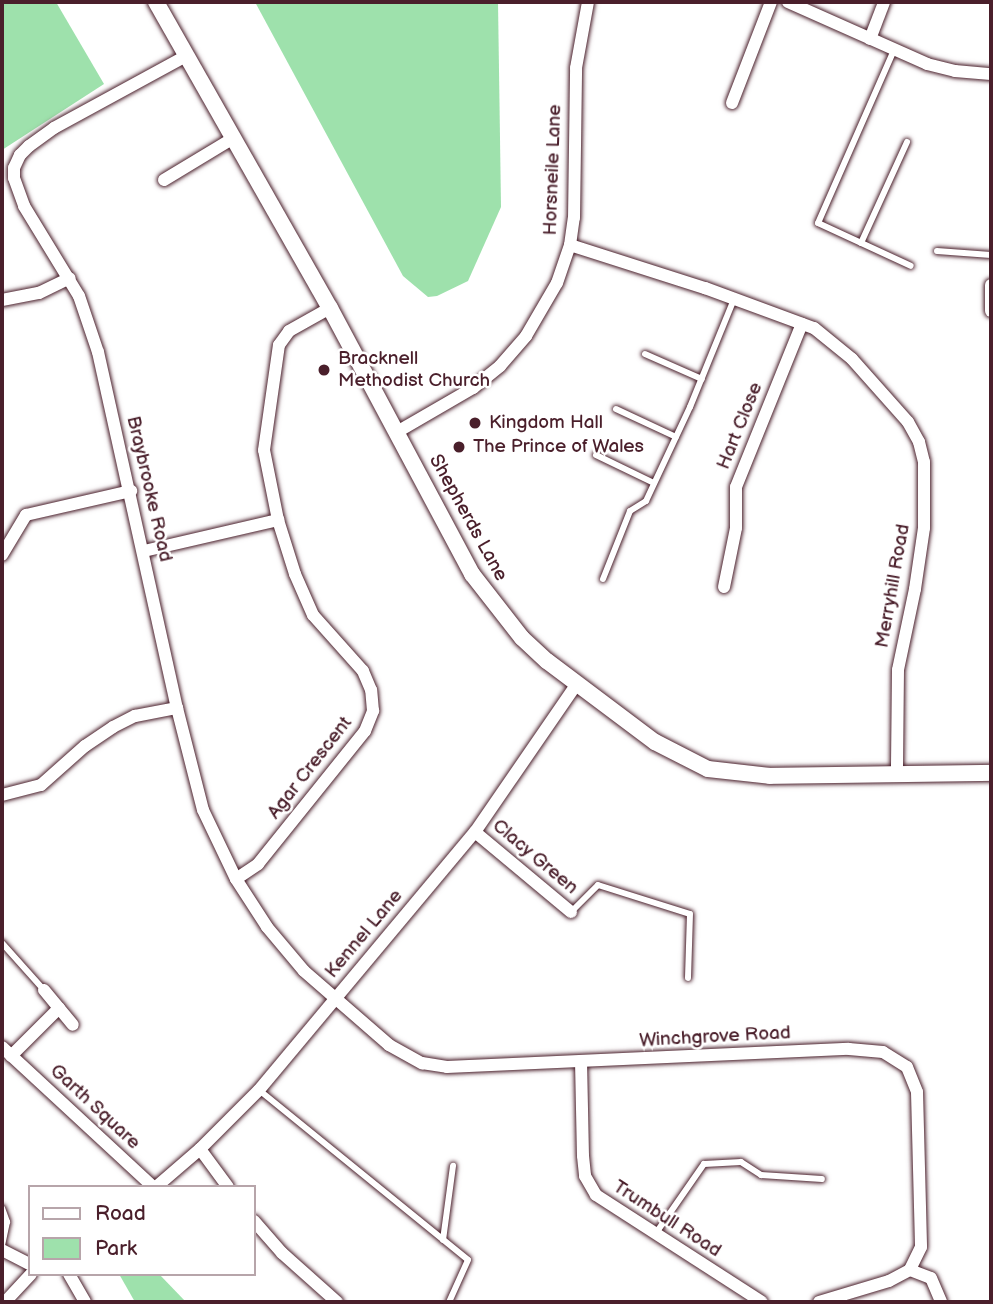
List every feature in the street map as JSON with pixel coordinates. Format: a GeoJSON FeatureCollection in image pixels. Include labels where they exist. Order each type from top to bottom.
{"type":"FeatureCollection","features":[{"type":"Feature","properties":{"kind":"street","name":"Shepherds Lane"},"geometry":{"type":"LineString","coordinates":[[156,2],[330,308],[482,589],[522,638],[576,685],[654,742],[708,769],[770,776],[991,773]]}},
{"type":"Feature","properties":{"kind":"street","name":"Horsneile Lane"},"geometry":{"type":"LineString","coordinates":[[397,432],[484,381],[514,351],[549,298],[570,245],[574,218],[576,68],[587,2]]}},
{"type":"Feature","properties":{"kind":"street"},"geometry":{"type":"LineString","coordinates":[[732,103],[771,2]]}},
{"type":"Feature","properties":{"kind":"street"},"geometry":{"type":"LineString","coordinates":[[788,2],[894,50],[955,71],[991,74]]}},
{"type":"Feature","properties":{"kind":"street"},"geometry":{"type":"LineString","coordinates":[[870,39],[884,2]]}},
{"type":"Feature","properties":{"kind":"street","name":"Braybrooke Road"},"geometry":{"type":"LineString","coordinates":[[186,56],[54,128],[20,155],[14,168],[17,191],[70,278],[98,352],[131,491],[177,708],[203,810],[236,879],[285,950],[336,999]]}},
{"type":"Feature","properties":{"kind":"street"},"geometry":{"type":"LineString","coordinates":[[164,180],[232,139]]}},
{"type":"Feature","properties":{"kind":"street","name":"Merryhill Road"},"geometry":{"type":"LineString","coordinates":[[570,245],[734,299],[825,334],[891,402],[919,442],[924,462],[924,528],[898,670],[897,774]]}},
{"type":"Feature","properties":{"kind":"street"},"geometry":{"type":"LineString","coordinates":[[2,300],[39,293],[70,278]]}},
{"type":"Feature","properties":{"kind":"street"},"geometry":{"type":"LineString","coordinates":[[991,285],[991,312]]}},
{"type":"Feature","properties":{"kind":"street","name":"Agar Crescent"},"geometry":{"type":"LineString","coordinates":[[236,879],[258,864],[365,731],[373,711],[371,690],[363,671],[313,615],[295,574],[278,520],[264,450],[276,354],[289,331],[330,308]]}},
{"type":"Feature","properties":{"kind":"street","name":"Hart Close"},"geometry":{"type":"LineString","coordinates":[[724,587],[736,528],[736,486],[802,324]]}},
{"type":"Feature","properties":{"kind":"street"},"geometry":{"type":"LineString","coordinates":[[2,555],[26,515],[131,491]]}},
{"type":"Feature","properties":{"kind":"street"},"geometry":{"type":"LineString","coordinates":[[144,551],[278,520]]}},
{"type":"Feature","properties":{"kind":"street","name":"Kennel Lane"},"geometry":{"type":"LineString","coordinates":[[157,1185],[200,1149],[259,1090],[336,999],[475,832],[576,685]]}},
{"type":"Feature","properties":{"kind":"street"},"geometry":{"type":"LineString","coordinates":[[2,795],[40,785],[85,746],[135,716],[177,708]]}},
{"type":"Feature","properties":{"kind":"street","name":"Clacy Green"},"geometry":{"type":"LineString","coordinates":[[475,832],[571,912]]}},
{"type":"Feature","properties":{"kind":"street"},"geometry":{"type":"LineString","coordinates":[[44,990],[73,1025]]}},
{"type":"Feature","properties":{"kind":"street","name":"Winchgrove Road"},"geometry":{"type":"LineString","coordinates":[[336,999],[389,1045],[422,1063],[447,1067],[849,1049],[883,1052],[907,1067],[917,1092],[921,1247],[910,1270]]}},
{"type":"Feature","properties":{"kind":"street","name":"Garth Square"},"geometry":{"type":"LineString","coordinates":[[59,1008],[6,1051],[153,1185]]}},
{"type":"Feature","properties":{"kind":"street","name":"Trumbull Road"},"geometry":{"type":"LineString","coordinates":[[581,1061],[585,1175],[596,1195],[654,1235],[762,1302]]}},
{"type":"Feature","properties":{"kind":"street"},"geometry":{"type":"LineString","coordinates":[[200,1149],[227,1185]]}},
{"type":"Feature","properties":{"kind":"street"},"geometry":{"type":"LineString","coordinates":[[256,1223],[290,1261],[337,1302]]}},
{"type":"Feature","properties":{"kind":"street"},"geometry":{"type":"LineString","coordinates":[[2,1248],[28,1263]]}},
{"type":"Feature","properties":{"kind":"street"},"geometry":{"type":"LineString","coordinates":[[819,1302],[889,1281],[910,1270],[931,1278],[941,1302]]}},
{"type":"Feature","properties":{"kind":"street"},"geometry":{"type":"LineString","coordinates":[[5,1302],[29,1276]]}},
{"type":"Feature","properties":{"kind":"street"},"geometry":{"type":"LineString","coordinates":[[70,1276],[85,1302]]}},
{"type":"Feature","properties":{"kind":"lane"},"geometry":{"type":"LineString","coordinates":[[894,50],[818,223],[911,266]]}},
{"type":"Feature","properties":{"kind":"lane"},"geometry":{"type":"LineString","coordinates":[[861,243],[907,142]]}},
{"type":"Feature","properties":{"kind":"lane"},"geometry":{"type":"LineString","coordinates":[[937,251],[991,255]]}},
{"type":"Feature","properties":{"kind":"lane"},"geometry":{"type":"LineString","coordinates":[[603,579],[630,511],[646,501],[676,437],[734,299]]}},
{"type":"Feature","properties":{"kind":"lane"},"geometry":{"type":"LineString","coordinates":[[645,354],[702,379]]}},
{"type":"Feature","properties":{"kind":"lane"},"geometry":{"type":"LineString","coordinates":[[616,409],[676,437]]}},
{"type":"Feature","properties":{"kind":"lane"},"geometry":{"type":"LineString","coordinates":[[596,455],[654,483]]}},
{"type":"Feature","properties":{"kind":"lane"},"geometry":{"type":"LineString","coordinates":[[571,912],[598,885],[690,914],[688,978]]}},
{"type":"Feature","properties":{"kind":"lane"},"geometry":{"type":"LineString","coordinates":[[2,943],[44,990]]}},
{"type":"Feature","properties":{"kind":"lane"},"geometry":{"type":"LineString","coordinates":[[259,1090],[468,1260],[449,1302]]}},
{"type":"Feature","properties":{"kind":"lane"},"geometry":{"type":"LineString","coordinates":[[654,1235],[704,1164],[741,1162],[761,1175],[822,1179]]}},
{"type":"Feature","properties":{"kind":"lane"},"geometry":{"type":"LineString","coordinates":[[443,1240],[453,1167]]}},
{"type":"Feature","properties":{"kind":"lane"},"geometry":{"type":"LineString","coordinates":[[2,1208],[7,1222],[2,1248]]}},
{"type":"Feature","properties":{"kind":"green space"},"geometry":{"type":"Polygon","coordinates":[[[2,2],[56,2],[104,84],[2,150],[2,2]]]}},
{"type":"Feature","properties":{"kind":"green space"},"geometry":{"type":"Polygon","coordinates":[[[255,2],[498,2],[501,207],[468,281],[437,296],[428,297],[403,276],[255,2]]]}},
{"type":"Feature","properties":{"kind":"green space"},"geometry":{"type":"Polygon","coordinates":[[[120,1276],[161,1276],[186,1302],[135,1302],[120,1276]]]}},
{"type":"Feature","properties":{"kind":"place","name":"Bracknell Methodist Church"},"geometry":{"type":"Point","coordinates":[324,370]}},
{"type":"Feature","properties":{"kind":"place","name":"Kingdom Hall"},"geometry":{"type":"Point","coordinates":[475,423]}},
{"type":"Feature","properties":{"kind":"place","name":"The Prince of Wales"},"geometry":{"type":"Point","coordinates":[459,447]}}]}
